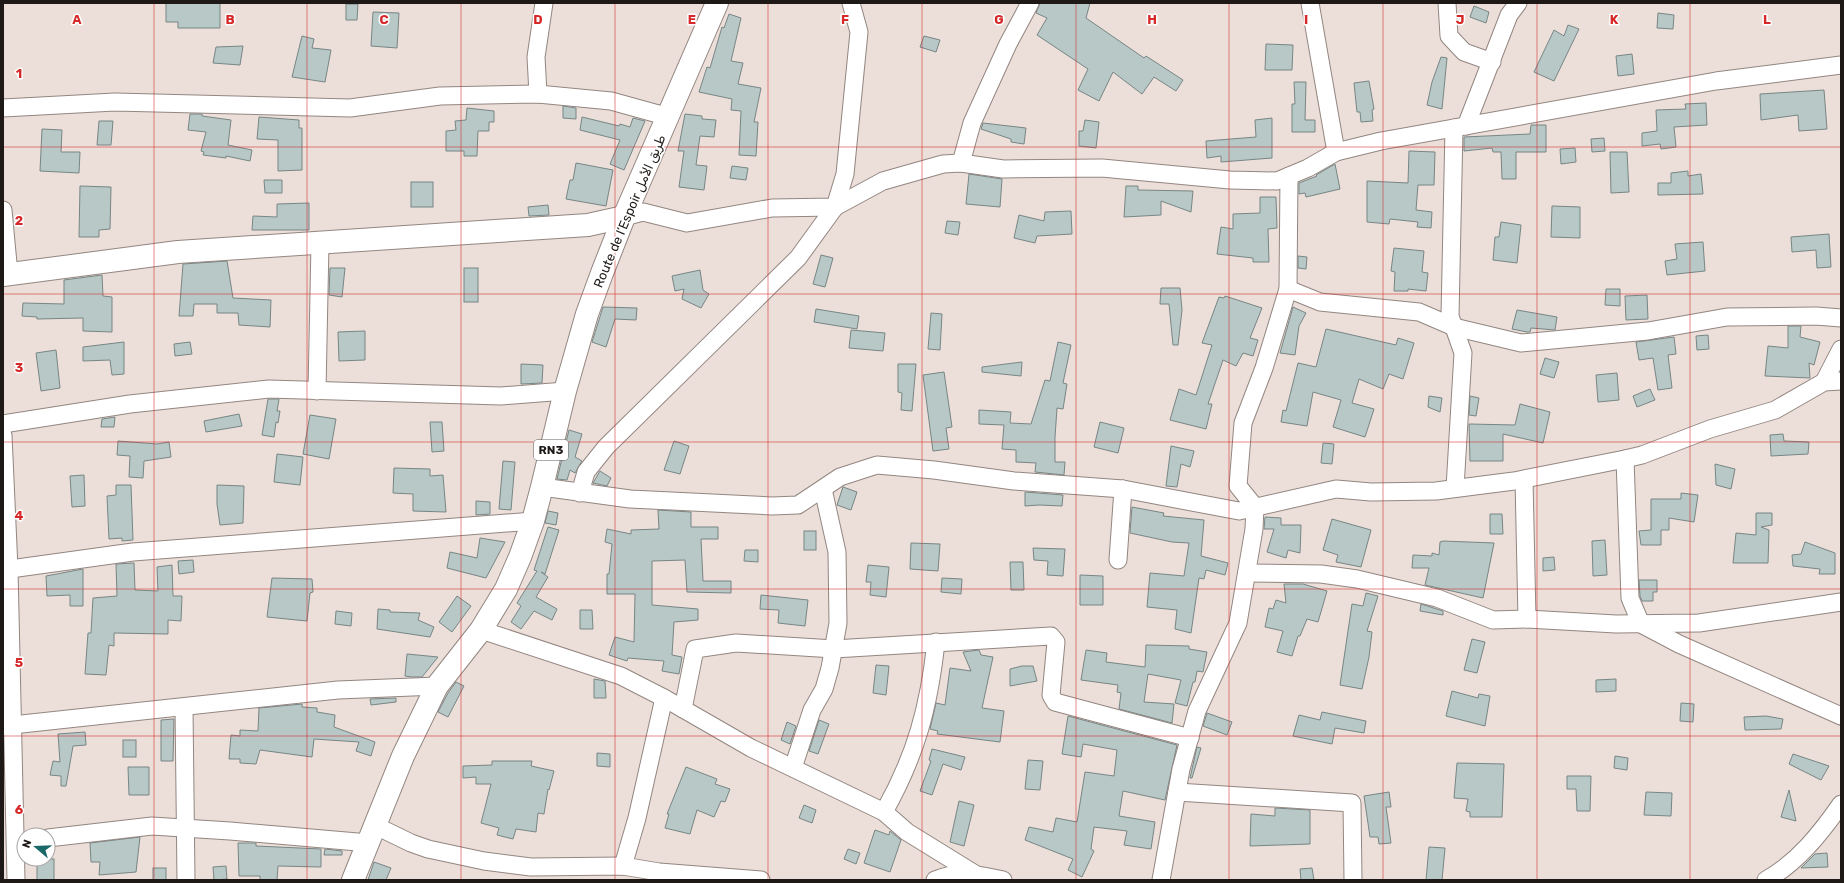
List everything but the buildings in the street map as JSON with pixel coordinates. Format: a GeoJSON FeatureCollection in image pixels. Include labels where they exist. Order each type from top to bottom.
{"type":"FeatureCollection","features":[{"type":"Feature","properties":{"kind":"main road","name":"Route de l’Espoir طريق الأمل"},"geometry":{"type":"LineString","coordinates":[[353,880],[403,756],[437,686],[481,630],[506,589],[533,521],[565,391],[588,314],[624,217],[669,117],[717,3]]}},
{"type":"Feature","properties":{"kind":"main road"},"geometry":{"type":"LineString","coordinates":[[6,274],[178,252],[588,225],[624,217]]}},
{"type":"Feature","properties":{"kind":"street"},"geometry":{"type":"LineString","coordinates":[[538,94],[536,57],[544,3]]}},
{"type":"Feature","properties":{"kind":"street"},"geometry":{"type":"LineString","coordinates":[[580,493],[586,472],[606,447],[798,258],[835,207],[845,174],[859,32],[851,3]]}},
{"type":"Feature","properties":{"kind":"street"},"geometry":{"type":"LineString","coordinates":[[961,163],[972,123],[1008,44],[1030,3]]}},
{"type":"Feature","properties":{"kind":"street"},"geometry":{"type":"LineString","coordinates":[[1310,3],[1336,152]]}},
{"type":"Feature","properties":{"kind":"street"},"geometry":{"type":"LineString","coordinates":[[1447,3],[1449,36],[1464,52],[1492,62]]}},
{"type":"Feature","properties":{"kind":"street"},"geometry":{"type":"LineString","coordinates":[[1455,488],[1463,353],[1450,316],[1460,127],[1492,62],[1509,15],[1518,3]]}},
{"type":"Feature","properties":{"kind":"street"},"geometry":{"type":"LineString","coordinates":[[624,217],[643,212],[688,223],[772,208],[835,207],[883,181],[943,164],[961,163],[1003,168],[1102,168],[1230,180],[1277,181],[1308,168],[1336,152],[1382,141],[1716,81],[1841,65]]}},
{"type":"Feature","properties":{"kind":"street"},"geometry":{"type":"LineString","coordinates":[[3,108],[115,102],[350,108],[440,96],[538,94],[611,101],[669,117]]}},
{"type":"Feature","properties":{"kind":"street"},"geometry":{"type":"LineString","coordinates":[[1161,880],[1181,769],[1197,711],[1238,623],[1254,528],[1255,507],[1238,486],[1243,423],[1264,368],[1288,289],[1287,249],[1289,176]]}},
{"type":"Feature","properties":{"kind":"street"},"geometry":{"type":"LineString","coordinates":[[3,210],[6,274]]}},
{"type":"Feature","properties":{"kind":"street"},"geometry":{"type":"LineString","coordinates":[[317,391],[320,243]]}},
{"type":"Feature","properties":{"kind":"street"},"geometry":{"type":"LineString","coordinates":[[1288,289],[1320,302],[1419,312],[1454,327],[1521,343],[1648,331],[1727,317],[1816,316],[1841,318]]}},
{"type":"Feature","properties":{"kind":"street"},"geometry":{"type":"LineString","coordinates":[[1824,382],[1841,349]]}},
{"type":"Feature","properties":{"kind":"street"},"geometry":{"type":"LineString","coordinates":[[542,487],[630,499],[772,506],[798,505],[840,477],[877,465],[934,470],[1014,481],[1123,489],[1239,511],[1336,489],[1371,492],[1436,491],[1524,479],[1642,455],[1710,429],[1775,410],[1824,382],[1841,381]]}},
{"type":"Feature","properties":{"kind":"street"},"geometry":{"type":"LineString","coordinates":[[3,424],[130,404],[269,389],[501,396],[565,391]]}},
{"type":"Feature","properties":{"kind":"street"},"geometry":{"type":"LineString","coordinates":[[3,435],[8,726],[16,880]]}},
{"type":"Feature","properties":{"kind":"street"},"geometry":{"type":"LineString","coordinates":[[1625,458],[1630,598],[1641,624],[1679,644],[1841,716]]}},
{"type":"Feature","properties":{"kind":"street"},"geometry":{"type":"LineString","coordinates":[[1524,479],[1527,619]]}},
{"type":"Feature","properties":{"kind":"street"},"geometry":{"type":"LineString","coordinates":[[793,768],[812,710],[824,689],[834,649],[838,623],[837,552],[823,489]]}},
{"type":"Feature","properties":{"kind":"street"},"geometry":{"type":"LineString","coordinates":[[1118,560],[1123,489]]}},
{"type":"Feature","properties":{"kind":"street"},"geometry":{"type":"LineString","coordinates":[[6,569],[134,552],[533,521]]}},
{"type":"Feature","properties":{"kind":"street"},"geometry":{"type":"LineString","coordinates":[[1247,573],[1321,574],[1357,579],[1437,598],[1493,620],[1527,619],[1569,623],[1699,623],[1841,602]]}},
{"type":"Feature","properties":{"kind":"street"},"geometry":{"type":"LineString","coordinates":[[481,630],[621,676],[664,698],[751,748],[884,812],[907,832],[975,874]]}},
{"type":"Feature","properties":{"kind":"street"},"geometry":{"type":"LineString","coordinates":[[683,709],[695,649],[736,644],[834,649],[1051,636],[1056,642],[1051,695],[1055,702],[1190,738]]}},
{"type":"Feature","properties":{"kind":"street"},"geometry":{"type":"LineString","coordinates":[[884,812],[902,780],[920,730],[932,678],[936,642]]}},
{"type":"Feature","properties":{"kind":"street"},"geometry":{"type":"LineString","coordinates":[[8,726],[338,690],[437,686]]}},
{"type":"Feature","properties":{"kind":"street"},"geometry":{"type":"LineString","coordinates":[[623,866],[637,818],[664,698]]}},
{"type":"Feature","properties":{"kind":"street"},"geometry":{"type":"LineString","coordinates":[[184,707],[186,880]]}},
{"type":"Feature","properties":{"kind":"street"},"geometry":{"type":"LineString","coordinates":[[1177,792],[1352,803],[1353,880]]}},
{"type":"Feature","properties":{"kind":"street"},"geometry":{"type":"LineString","coordinates":[[1766,880],[1784,870],[1799,855],[1830,820],[1841,804]]}},
{"type":"Feature","properties":{"kind":"street"},"geometry":{"type":"LineString","coordinates":[[56,837],[152,826],[372,834],[411,843],[428,849],[484,861],[531,867],[623,866],[658,876],[761,880]]}},
{"type":"Feature","properties":{"kind":"street"},"geometry":{"type":"LineString","coordinates":[[935,880],[946,876],[975,874],[1003,880]]}}]}
